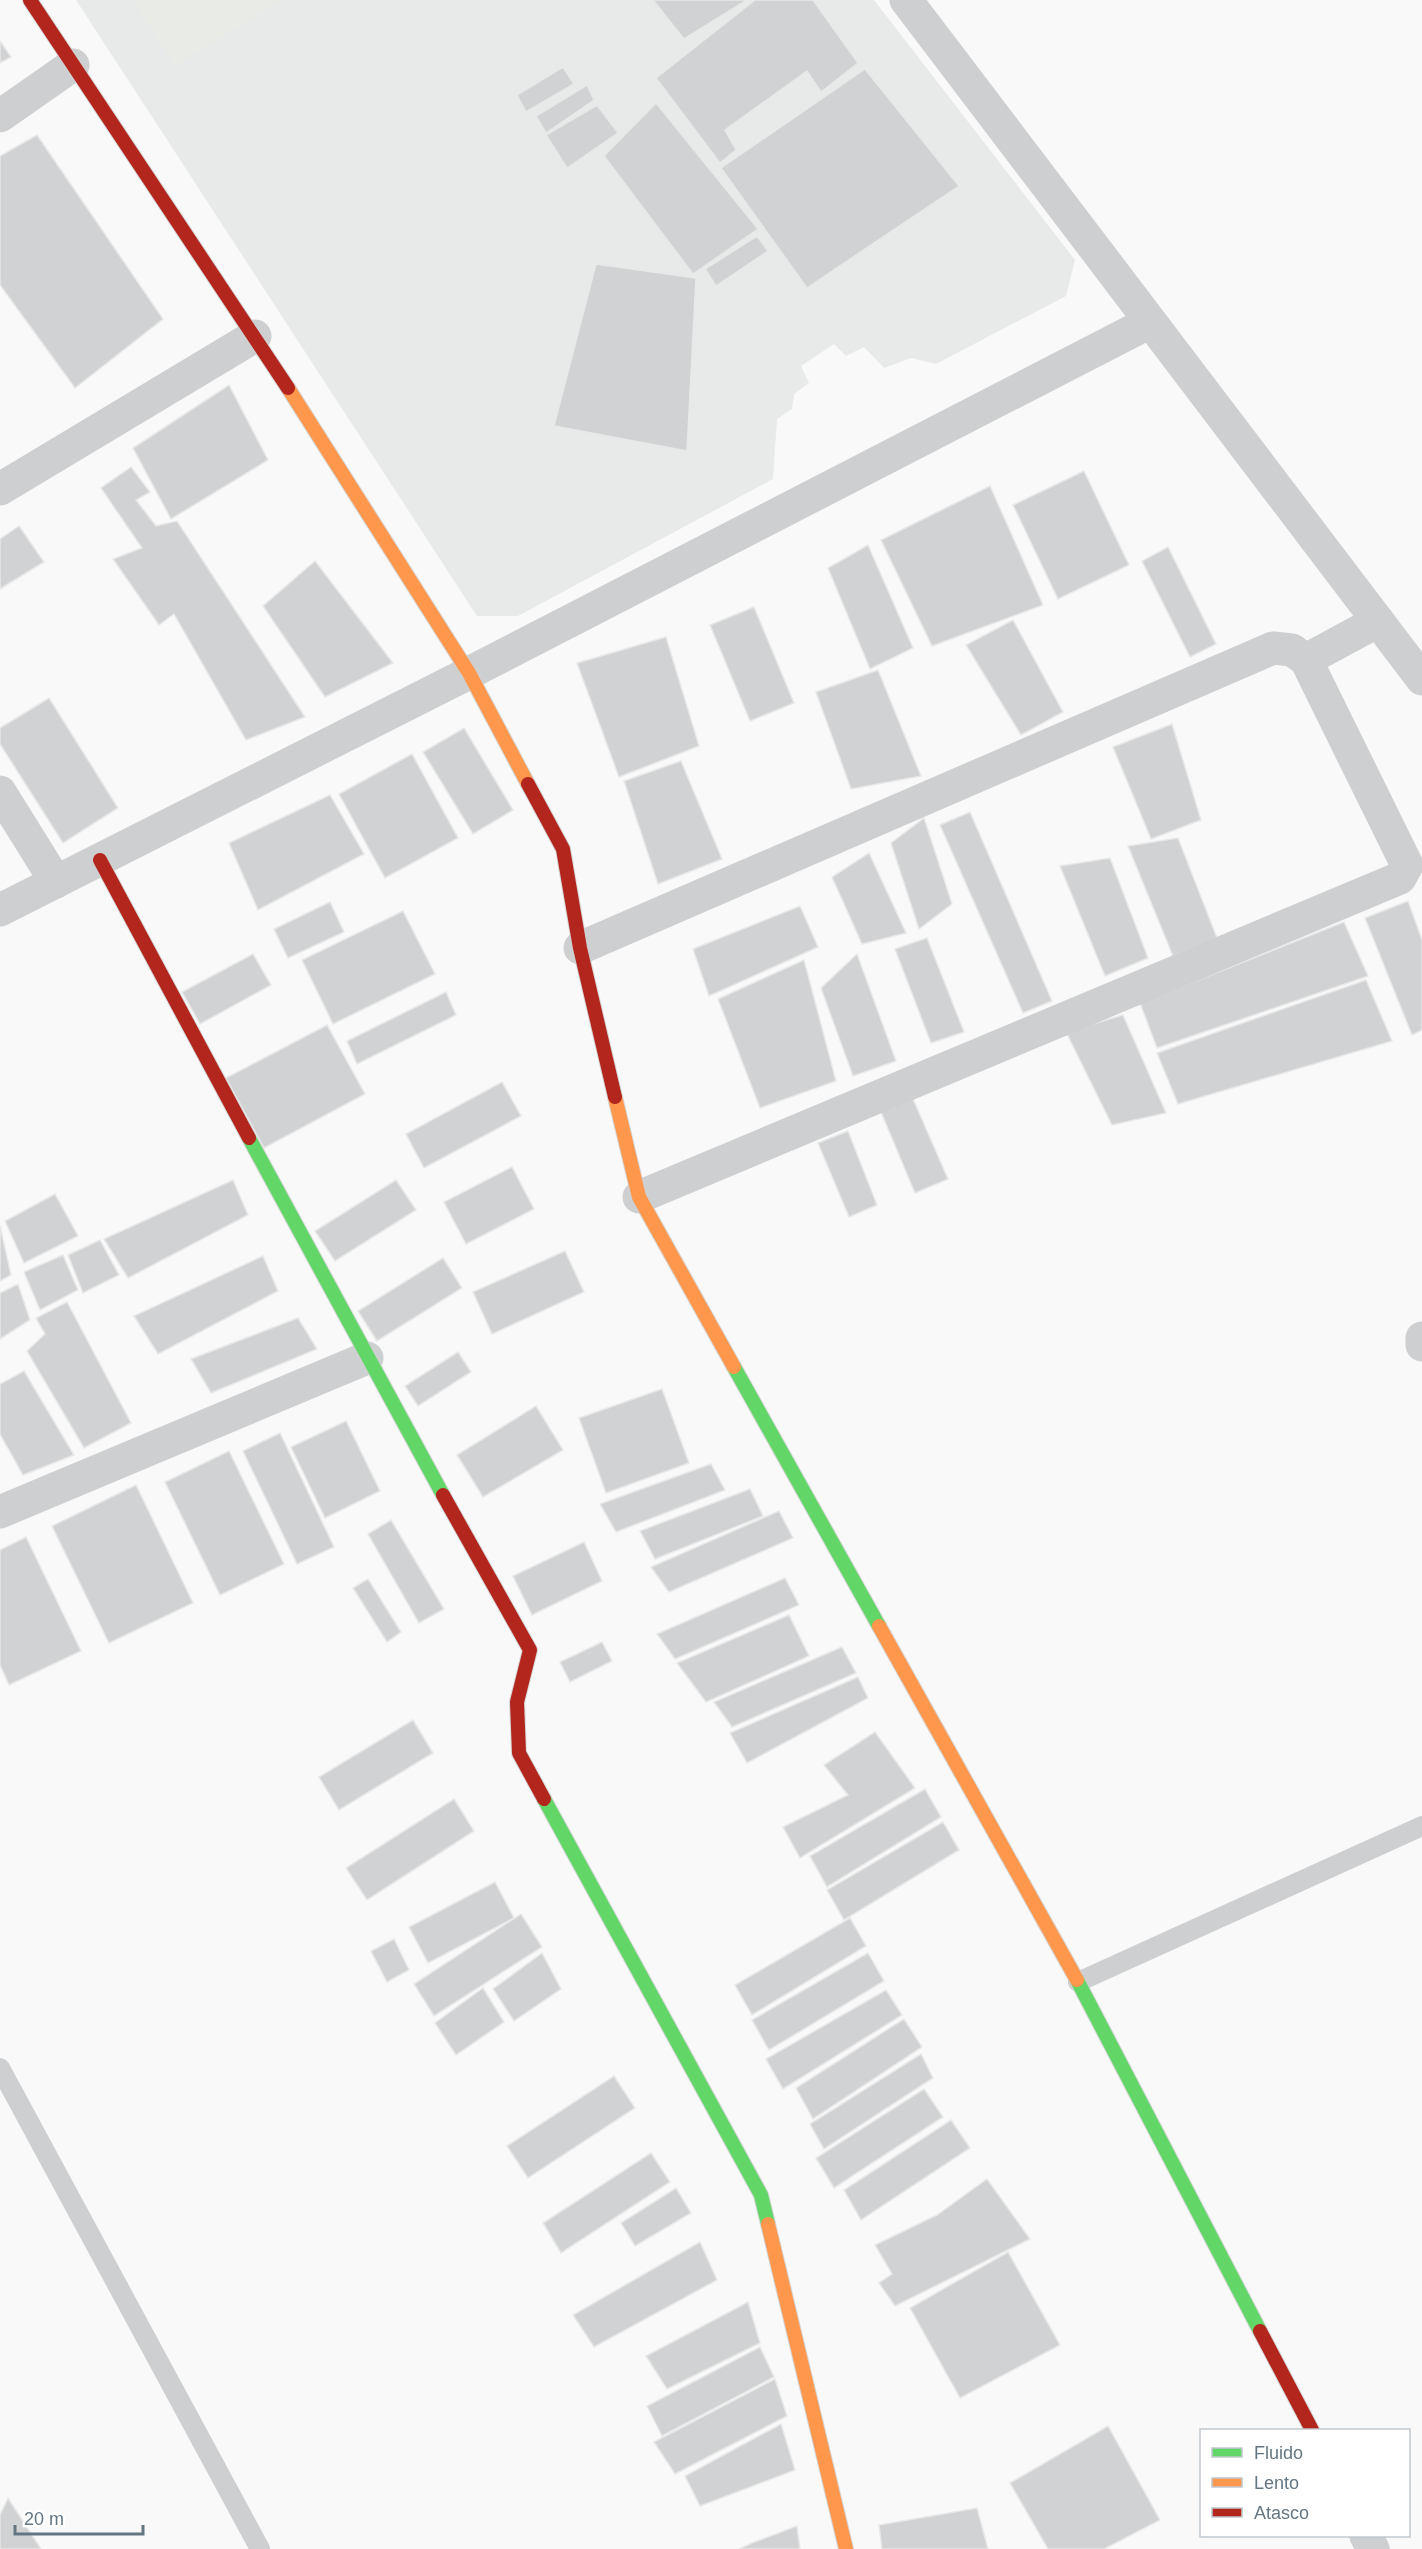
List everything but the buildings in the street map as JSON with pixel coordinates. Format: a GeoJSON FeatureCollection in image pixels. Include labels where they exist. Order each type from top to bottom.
{"type":"FeatureCollection","features":[{"type":"Feature","properties":{"kind":"street"},"geometry":{"type":"LineString","coordinates":[[30,0],[255,336],[469,673],[563,849],[580,948],[639,1197],[1078,1982],[1311,2429]]}},
{"type":"Feature","properties":{"kind":"street"},"geometry":{"type":"LineString","coordinates":[[906,0],[1422,679]]}},
{"type":"Feature","properties":{"kind":"street"},"geometry":{"type":"LineString","coordinates":[[0,116],[74,65]]}},
{"type":"Feature","properties":{"kind":"street"},"geometry":{"type":"LineString","coordinates":[[0,910],[469,673],[1150,322]]}},
{"type":"Feature","properties":{"kind":"street"},"geometry":{"type":"LineString","coordinates":[[0,489],[255,336]]}},
{"type":"Feature","properties":{"kind":"street"},"geometry":{"type":"LineString","coordinates":[[1306,660],[1378,621]]}},
{"type":"Feature","properties":{"kind":"street"},"geometry":{"type":"LineString","coordinates":[[580,948],[1273,648],[1292,650],[1306,660],[1415,862],[1400,878],[639,1197]]}},
{"type":"Feature","properties":{"kind":"street"},"geometry":{"type":"LineString","coordinates":[[0,792],[56,882]]}},
{"type":"Feature","properties":{"kind":"street"},"geometry":{"type":"LineString","coordinates":[[100,860],[367,1358],[530,1650],[517,1702],[519,1753],[761,2195],[846,2549]]}},
{"type":"Feature","properties":{"kind":"street"},"geometry":{"type":"LineString","coordinates":[[1422,1338],[1422,1345]]}},
{"type":"Feature","properties":{"kind":"street"},"geometry":{"type":"LineString","coordinates":[[3,1504],[367,1358]]}},
{"type":"Feature","properties":{"kind":"lane"},"geometry":{"type":"LineString","coordinates":[[1078,1982],[1422,1826]]}},
{"type":"Feature","properties":{"kind":"lane"},"geometry":{"type":"LineString","coordinates":[[0,2068],[260,2549]]}},
{"type":"Feature","properties":{"kind":"shaded area"},"geometry":{"type":"Polygon","coordinates":[[[76,0],[874,0],[1075,260],[1066,296],[936,364],[911,358],[884,368],[864,347],[846,356],[834,344],[801,366],[809,383],[794,394],[792,409],[777,419],[773,479],[518,616],[477,616],[76,0]]]}},
{"type":"Feature","properties":{"kind":"shaded area"},"geometry":{"type":"Polygon","coordinates":[[[133,0],[282,0],[175,66],[133,0]]]}},
{"type":"Feature","properties":{"kind":"traffic: fast"},"geometry":{"type":"LineString","coordinates":[[249,1138],[443,1495]]}},
{"type":"Feature","properties":{"kind":"traffic: fast"},"geometry":{"type":"LineString","coordinates":[[734,1367],[879,1626]]}},
{"type":"Feature","properties":{"kind":"traffic: fast"},"geometry":{"type":"LineString","coordinates":[[544,1799],[761,2195],[768,2224]]}},
{"type":"Feature","properties":{"kind":"traffic: fast"},"geometry":{"type":"LineString","coordinates":[[1077,1980],[1260,2331]]}},
{"type":"Feature","properties":{"kind":"traffic: slow"},"geometry":{"type":"LineString","coordinates":[[288,388],[469,673],[528,784]]}},
{"type":"Feature","properties":{"kind":"traffic: slow"},"geometry":{"type":"LineString","coordinates":[[615,1097],[639,1197],[734,1367]]}},
{"type":"Feature","properties":{"kind":"traffic: slow"},"geometry":{"type":"LineString","coordinates":[[879,1626],[1077,1980]]}},
{"type":"Feature","properties":{"kind":"traffic: slow"},"geometry":{"type":"LineString","coordinates":[[768,2224],[846,2549]]}},
{"type":"Feature","properties":{"kind":"traffic: jam"},"geometry":{"type":"LineString","coordinates":[[30,0],[288,388]]}},
{"type":"Feature","properties":{"kind":"traffic: jam"},"geometry":{"type":"LineString","coordinates":[[528,784],[563,849],[580,948],[615,1097]]}},
{"type":"Feature","properties":{"kind":"traffic: jam"},"geometry":{"type":"LineString","coordinates":[[100,860],[249,1138]]}},
{"type":"Feature","properties":{"kind":"traffic: jam"},"geometry":{"type":"LineString","coordinates":[[443,1495],[530,1650],[517,1702],[519,1753],[544,1799]]}},
{"type":"Feature","properties":{"kind":"traffic: jam"},"geometry":{"type":"LineString","coordinates":[[1260,2331],[1311,2429]]}}]}
